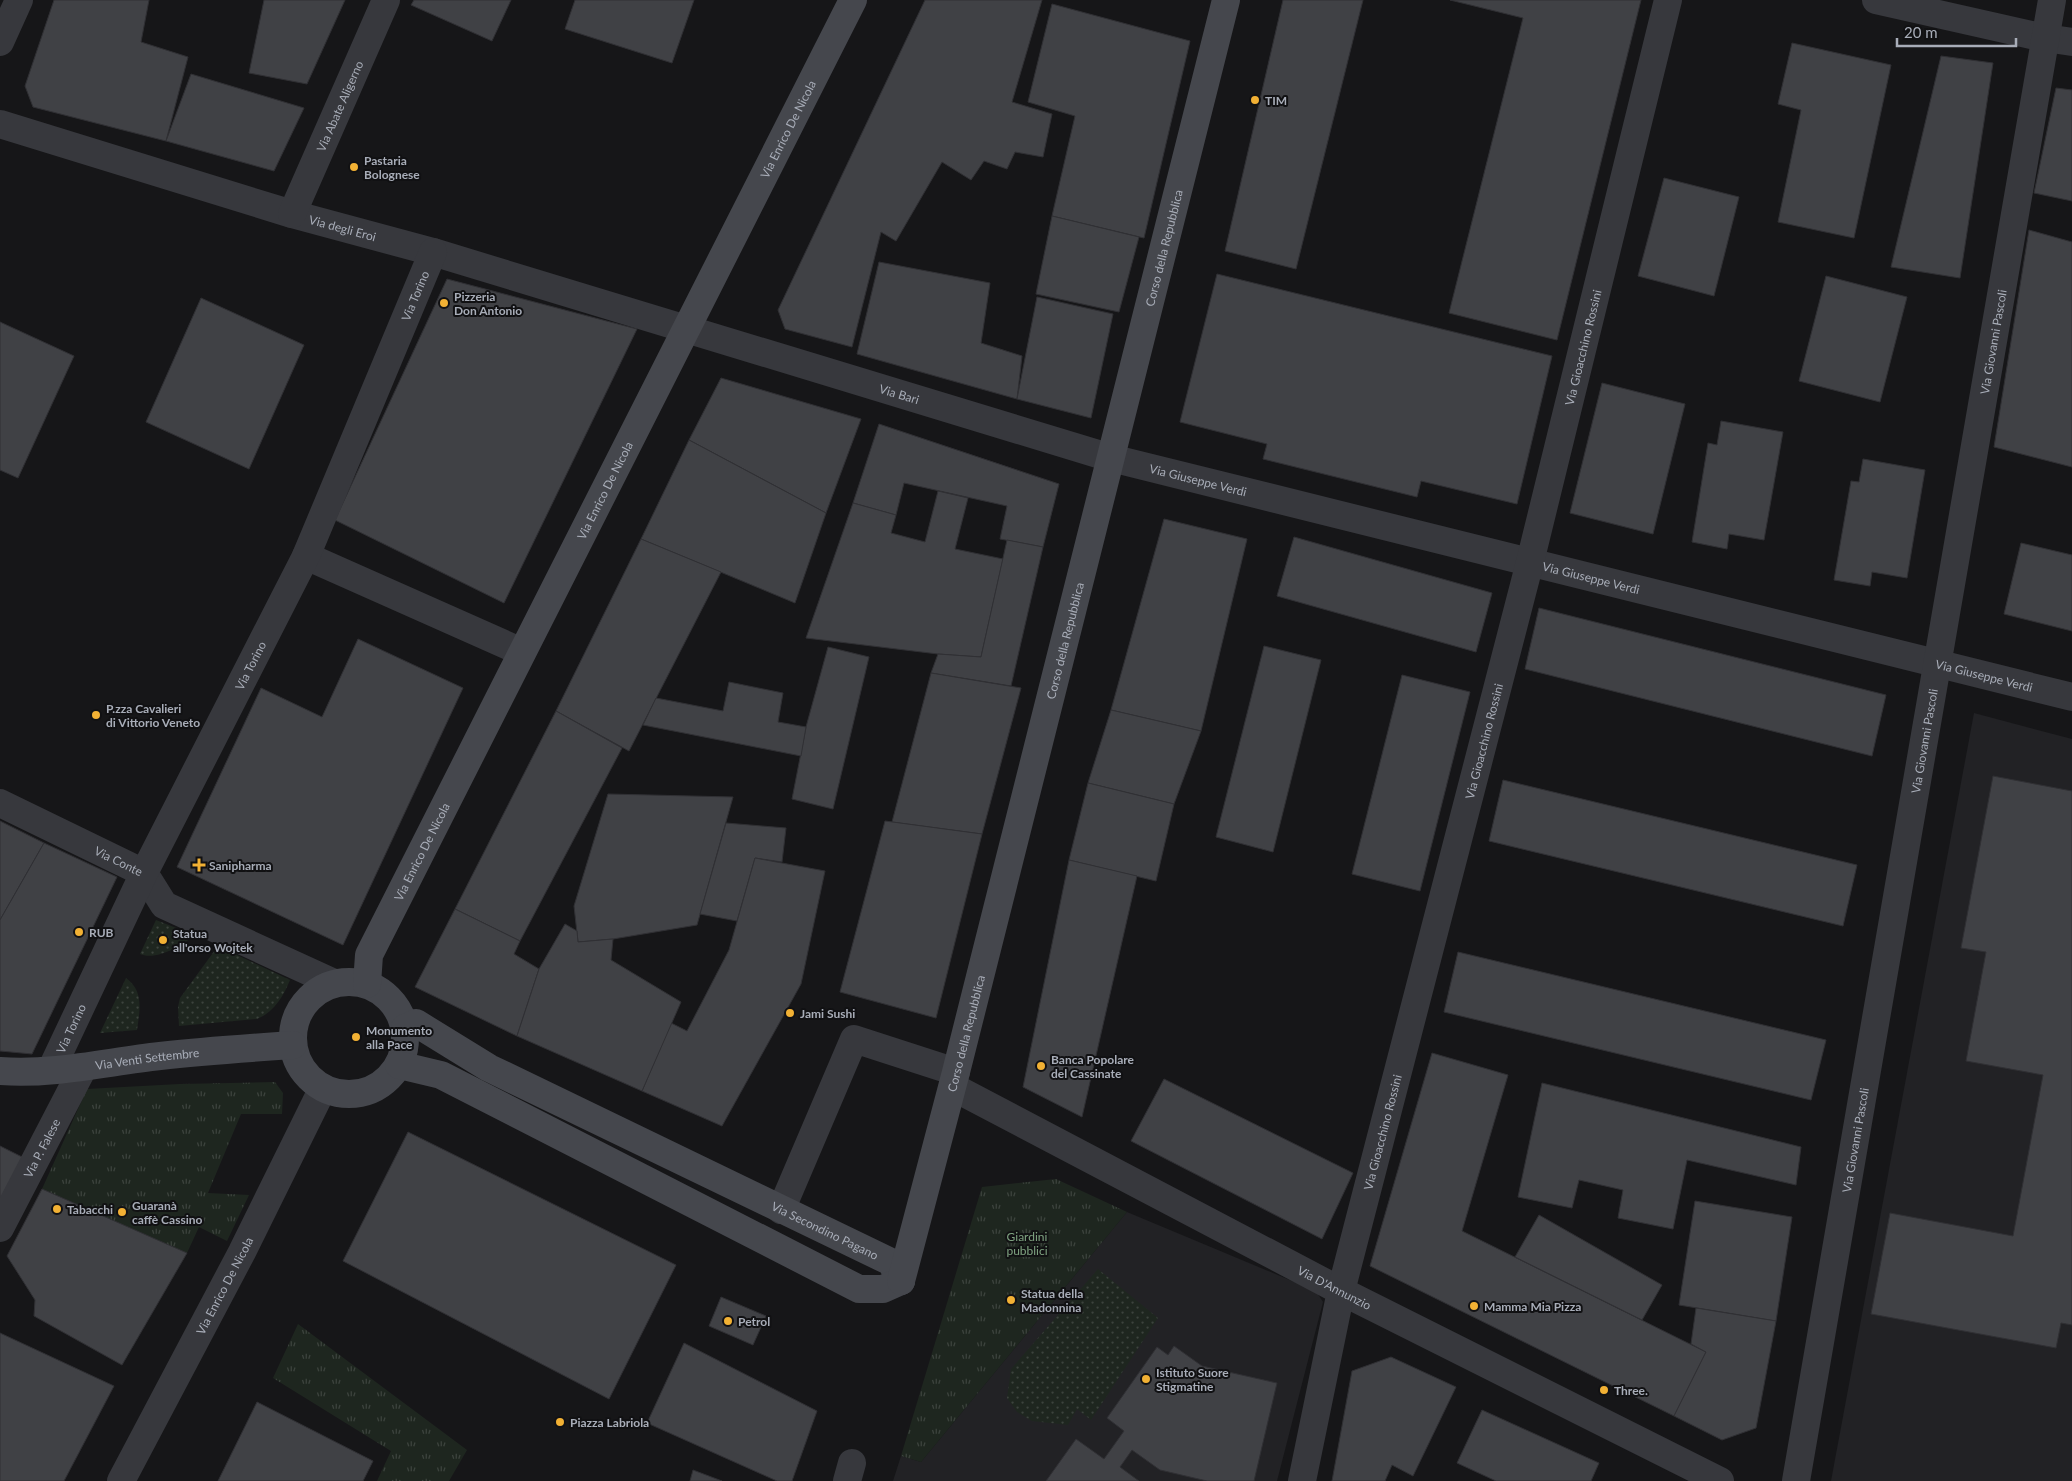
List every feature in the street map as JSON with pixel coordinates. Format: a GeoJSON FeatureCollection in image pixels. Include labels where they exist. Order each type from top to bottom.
{"type":"FeatureCollection","features":[{"type":"Feature","properties":{"kind":"main road","name":"Via Enrico De Nicola"},"geometry":{"type":"LineString","coordinates":[[367,984],[369,955],[853,0]]}},
{"type":"Feature","properties":{"kind":"main road","name":"Corso della Repubblica"},"geometry":{"type":"LineString","coordinates":[[902,1281],[955,1080],[1226,0]]}},
{"type":"Feature","properties":{"kind":"main road"},"geometry":{"type":"LineString","coordinates":[[351,981],[367,984],[385,994],[398,1009],[405,1028],[405,1047],[399,1066],[388,1079],[374,1090],[357,1094],[340,1094],[323,1088],[312,1081],[303,1070],[296,1058],[293,1044],[294,1028],[298,1013],[307,1000],[320,990],[334,983],[351,981]]}},
{"type":"Feature","properties":{"kind":"main road","name":"Via Secondino Pagano"},"geometry":{"type":"LineString","coordinates":[[405,1028],[416,1023],[489,1068],[891,1262],[902,1281]]}},
{"type":"Feature","properties":{"kind":"main road","name":"Via Venti Settembre"},"geometry":{"type":"LineString","coordinates":[[0,1071],[83,1068],[159,1056],[293,1044]]}},
{"type":"Feature","properties":{"kind":"main road"},"geometry":{"type":"LineString","coordinates":[[399,1066],[441,1075],[859,1289],[883,1289],[902,1281]]}},
{"type":"Feature","properties":{"kind":"street"},"geometry":{"type":"LineString","coordinates":[[0,42],[19,0]]}},
{"type":"Feature","properties":{"kind":"street","name":"Via Abate Aligerno"},"geometry":{"type":"LineString","coordinates":[[292,214],[386,0]]}},
{"type":"Feature","properties":{"kind":"street","name":"Via Gioacchino Rossini"},"geometry":{"type":"LineString","coordinates":[[1302,1481],[1341,1291],[1530,562],[1668,0]]}},
{"type":"Feature","properties":{"kind":"street"},"geometry":{"type":"LineString","coordinates":[[1876,0],[2045,38],[2072,42]]}},
{"type":"Feature","properties":{"kind":"street","name":"Via Giovanni Pascoli"},"geometry":{"type":"LineString","coordinates":[[1796,1481],[2052,0]]}},
{"type":"Feature","properties":{"kind":"street","name":"Via degli Eroi"},"geometry":{"type":"LineString","coordinates":[[0,124],[292,214],[433,252],[686,330]]}},
{"type":"Feature","properties":{"kind":"street","name":"Via Torino"},"geometry":{"type":"LineString","coordinates":[[51,1070],[144,873],[306,556],[433,252]]}},
{"type":"Feature","properties":{"kind":"street","name":"Via Bari"},"geometry":{"type":"LineString","coordinates":[[686,330],[1111,458]]}},
{"type":"Feature","properties":{"kind":"street","name":"Via Giuseppe Verdi"},"geometry":{"type":"LineString","coordinates":[[1111,458],[2072,696]]}},
{"type":"Feature","properties":{"kind":"street"},"geometry":{"type":"LineString","coordinates":[[306,556],[522,652]]}},
{"type":"Feature","properties":{"kind":"street","name":"Via Conte"},"geometry":{"type":"LineString","coordinates":[[0,803],[144,873],[164,905],[334,983]]}},
{"type":"Feature","properties":{"kind":"street","name":"Via D'Annunzio"},"geometry":{"type":"LineString","coordinates":[[781,1210],[854,1039],[955,1080],[1341,1291],[1720,1481]]}},
{"type":"Feature","properties":{"kind":"street","name":"Via P. Falese"},"geometry":{"type":"LineString","coordinates":[[0,1228],[83,1068]]}},
{"type":"Feature","properties":{"kind":"street","name":"Via Enrico De Nicola"},"geometry":{"type":"LineString","coordinates":[[121,1481],[242,1252],[323,1088]]}},
{"type":"Feature","properties":{"kind":"shaded area"},"geometry":{"type":"Polygon","coordinates":[[[1974,713],[2072,739],[2072,1481],[1831,1481],[1974,713]]]}},
{"type":"Feature","properties":{"kind":"shaded area","name":"Istituto Suore Stigmatine"},"geometry":{"type":"Polygon","coordinates":[[[1127,1212],[1316,1291],[1323,1302],[1277,1481],[893,1481],[901,1456],[921,1462],[1127,1212]]]}},
{"type":"Feature","properties":{"kind":"green space"},"geometry":{"type":"Polygon","coordinates":[[[156,920],[194,935],[183,944],[161,954],[146,956],[140,954],[156,920]]]}},
{"type":"Feature","properties":{"kind":"green space"},"geometry":{"type":"Polygon","coordinates":[[[218,946],[290,980],[281,998],[273,1008],[257,1019],[179,1026],[178,1007],[180,998],[218,946]]]}},
{"type":"Feature","properties":{"kind":"green space"},"geometry":{"type":"Polygon","coordinates":[[[126,978],[132,983],[138,995],[140,1008],[137,1030],[100,1033],[126,978]]]}},
{"type":"Feature","properties":{"kind":"green space"},"geometry":{"type":"Polygon","coordinates":[[[275,1082],[283,1093],[282,1114],[241,1114],[208,1193],[249,1195],[227,1241],[199,1227],[187,1253],[42,1189],[87,1089],[180,1084],[275,1082]]]}},
{"type":"Feature","properties":{"kind":"green space","name":"Giardini pubblici"},"geometry":{"type":"Polygon","coordinates":[[[1056,1179],[1127,1212],[921,1462],[901,1456],[982,1187],[1056,1179]]]}},
{"type":"Feature","properties":{"kind":"green space"},"geometry":{"type":"Polygon","coordinates":[[[1098,1269],[1158,1318],[1091,1420],[1077,1409],[1068,1425],[1032,1421],[1017,1412],[1007,1398],[1011,1369],[1098,1269]]]}},
{"type":"Feature","properties":{"kind":"green space"},"geometry":{"type":"Polygon","coordinates":[[[298,1324],[467,1450],[449,1481],[377,1481],[391,1451],[273,1378],[298,1324]]]}},
{"type":"Feature","properties":{"kind":"building"},"geometry":{"type":"Polygon","coordinates":[[[54,0],[149,0],[141,42],[188,57],[166,141],[33,107],[25,86],[54,0]]]}},
{"type":"Feature","properties":{"kind":"building"},"geometry":{"type":"Polygon","coordinates":[[[264,0],[345,0],[307,84],[249,73],[264,0]]]}},
{"type":"Feature","properties":{"kind":"building"},"geometry":{"type":"Polygon","coordinates":[[[414,0],[511,0],[492,41],[411,5],[414,0]]]}},
{"type":"Feature","properties":{"kind":"building"},"geometry":{"type":"Polygon","coordinates":[[[575,0],[694,0],[672,63],[565,29],[575,0]]]}},
{"type":"Feature","properties":{"kind":"building"},"geometry":{"type":"Polygon","coordinates":[[[925,0],[1042,0],[1012,102],[1052,114],[1043,157],[1015,152],[1007,169],[984,161],[971,180],[942,162],[896,241],[881,232],[852,347],[785,329],[778,310],[925,0]]]}},
{"type":"Feature","properties":{"kind":"building"},"geometry":{"type":"Polygon","coordinates":[[[1283,0],[1363,0],[1296,269],[1225,251],[1283,0]]]}},
{"type":"Feature","properties":{"kind":"building"},"geometry":{"type":"Polygon","coordinates":[[[1450,0],[1641,0],[1557,340],[1449,313],[1523,18],[1450,0]]]}},
{"type":"Feature","properties":{"kind":"building"},"geometry":{"type":"Polygon","coordinates":[[[1052,4],[1190,41],[1144,238],[1052,216],[1075,116],[1028,102],[1052,4]]]}},
{"type":"Feature","properties":{"kind":"building"},"geometry":{"type":"Polygon","coordinates":[[[1792,43],[1891,65],[1854,238],[1778,222],[1801,110],[1778,104],[1792,43]]]}},
{"type":"Feature","properties":{"kind":"building"},"geometry":{"type":"Polygon","coordinates":[[[1941,56],[1993,63],[1960,278],[1891,267],[1941,56]]]}},
{"type":"Feature","properties":{"kind":"building"},"geometry":{"type":"Polygon","coordinates":[[[191,74],[304,108],[274,171],[166,141],[191,74]]]}},
{"type":"Feature","properties":{"kind":"building"},"geometry":{"type":"Polygon","coordinates":[[[2056,88],[2072,90],[2072,201],[2034,193],[2056,88]]]}},
{"type":"Feature","properties":{"kind":"building"},"geometry":{"type":"Polygon","coordinates":[[[1664,178],[1739,197],[1714,296],[1638,276],[1664,178]]]}},
{"type":"Feature","properties":{"kind":"building"},"geometry":{"type":"Polygon","coordinates":[[[1052,216],[1139,237],[1119,312],[1036,294],[1052,216]]]}},
{"type":"Feature","properties":{"kind":"building"},"geometry":{"type":"Polygon","coordinates":[[[2029,230],[2072,242],[2072,467],[1994,447],[2029,230]]]}},
{"type":"Feature","properties":{"kind":"building"},"geometry":{"type":"Polygon","coordinates":[[[879,262],[990,283],[981,343],[1022,356],[1017,399],[857,354],[879,262]]]}},
{"type":"Feature","properties":{"kind":"building"},"geometry":{"type":"Polygon","coordinates":[[[1217,274],[1552,356],[1517,504],[1421,481],[1417,497],[1263,459],[1267,444],[1180,422],[1217,274]]]}},
{"type":"Feature","properties":{"kind":"building"},"geometry":{"type":"Polygon","coordinates":[[[1826,276],[1907,297],[1880,402],[1799,381],[1826,276]]]}},
{"type":"Feature","properties":{"kind":"building"},"geometry":{"type":"Polygon","coordinates":[[[447,279],[637,329],[504,603],[335,520],[447,279]]]}},
{"type":"Feature","properties":{"kind":"building"},"geometry":{"type":"Polygon","coordinates":[[[1037,297],[1113,314],[1091,418],[1017,399],[1037,297]]]}},
{"type":"Feature","properties":{"kind":"building"},"geometry":{"type":"Polygon","coordinates":[[[201,298],[304,345],[249,469],[146,422],[201,298]]]}},
{"type":"Feature","properties":{"kind":"building"},"geometry":{"type":"Polygon","coordinates":[[[0,322],[74,356],[18,478],[0,470],[0,322]]]}},
{"type":"Feature","properties":{"kind":"building"},"geometry":{"type":"Polygon","coordinates":[[[721,378],[861,419],[826,513],[689,440],[721,378]]]}},
{"type":"Feature","properties":{"kind":"building"},"geometry":{"type":"Polygon","coordinates":[[[1602,383],[1685,404],[1653,534],[1570,513],[1602,383]]]}},
{"type":"Feature","properties":{"kind":"building"},"geometry":{"type":"Polygon","coordinates":[[[1721,421],[1783,432],[1764,540],[1729,534],[1727,549],[1692,542],[1708,443],[1717,445],[1721,421]]]}},
{"type":"Feature","properties":{"kind":"building"},"geometry":{"type":"Polygon","coordinates":[[[879,424],[1059,484],[1043,547],[1000,539],[1007,506],[904,483],[896,515],[853,503],[879,424]]]}},
{"type":"Feature","properties":{"kind":"building"},"geometry":{"type":"Polygon","coordinates":[[[689,440],[826,513],[795,603],[641,539],[689,440]]]}},
{"type":"Feature","properties":{"kind":"building"},"geometry":{"type":"Polygon","coordinates":[[[1863,459],[1925,470],[1907,578],[1872,572],[1870,586],[1834,580],[1851,481],[1859,482],[1863,459]]]}},
{"type":"Feature","properties":{"kind":"building"},"geometry":{"type":"Polygon","coordinates":[[[938,491],[968,498],[955,549],[1003,559],[981,657],[938,654],[806,638],[853,503],[896,515],[891,533],[925,542],[938,491]]]}},
{"type":"Feature","properties":{"kind":"building"},"geometry":{"type":"Polygon","coordinates":[[[1164,519],[1247,539],[1201,731],[1111,710],[1164,519]]]}},
{"type":"Feature","properties":{"kind":"building"},"geometry":{"type":"Polygon","coordinates":[[[1294,537],[1492,593],[1476,652],[1277,596],[1294,537]]]}},
{"type":"Feature","properties":{"kind":"building"},"geometry":{"type":"Polygon","coordinates":[[[641,539],[721,572],[629,751],[556,711],[641,539]]]}},
{"type":"Feature","properties":{"kind":"building"},"geometry":{"type":"Polygon","coordinates":[[[1007,540],[1043,547],[1011,686],[931,673],[938,654],[981,657],[1007,540]]]}},
{"type":"Feature","properties":{"kind":"building"},"geometry":{"type":"Polygon","coordinates":[[[2021,543],[2072,555],[2072,631],[2004,614],[2021,543]]]}},
{"type":"Feature","properties":{"kind":"building"},"geometry":{"type":"Polygon","coordinates":[[[1539,608],[1886,695],[1872,756],[1525,669],[1539,608]]]}},
{"type":"Feature","properties":{"kind":"building"},"geometry":{"type":"Polygon","coordinates":[[[358,639],[463,688],[343,945],[177,867],[261,688],[322,717],[358,639]]]}},
{"type":"Feature","properties":{"kind":"building"},"geometry":{"type":"Polygon","coordinates":[[[1264,646],[1321,660],[1273,852],[1216,837],[1264,646]]]}},
{"type":"Feature","properties":{"kind":"building"},"geometry":{"type":"Polygon","coordinates":[[[828,647],[869,657],[833,809],[792,799],[806,727],[828,647]]]}},
{"type":"Feature","properties":{"kind":"building"},"geometry":{"type":"Polygon","coordinates":[[[931,673],[1021,688],[982,834],[892,822],[931,673]]]}},
{"type":"Feature","properties":{"kind":"building"},"geometry":{"type":"Polygon","coordinates":[[[1402,675],[1470,692],[1420,891],[1352,874],[1402,675]]]}},
{"type":"Feature","properties":{"kind":"building"},"geometry":{"type":"Polygon","coordinates":[[[729,682],[783,693],[778,722],[806,727],[801,756],[643,725],[656,698],[723,711],[729,682]]]}},
{"type":"Feature","properties":{"kind":"building"},"geometry":{"type":"Polygon","coordinates":[[[1111,710],[1201,731],[1174,804],[1088,783],[1111,710]]]}},
{"type":"Feature","properties":{"kind":"building"},"geometry":{"type":"Polygon","coordinates":[[[556,711],[622,748],[520,941],[455,909],[556,711]]]}},
{"type":"Feature","properties":{"kind":"building"},"geometry":{"type":"Polygon","coordinates":[[[1993,776],[2072,791],[2072,1325],[2061,1323],[2056,1348],[1871,1314],[1890,1213],[2013,1236],[2043,1075],[1966,1061],[1986,952],[1961,948],[1993,776]]]}},
{"type":"Feature","properties":{"kind":"building"},"geometry":{"type":"Polygon","coordinates":[[[1503,780],[1857,865],[1843,926],[1489,841],[1503,780]]]}},
{"type":"Feature","properties":{"kind":"building"},"geometry":{"type":"Polygon","coordinates":[[[1088,783],[1174,804],[1156,881],[1069,860],[1088,783]]]}},
{"type":"Feature","properties":{"kind":"building"},"geometry":{"type":"Polygon","coordinates":[[[608,794],[733,797],[697,925],[613,939],[578,942],[574,906],[608,794]]]}},
{"type":"Feature","properties":{"kind":"building"},"geometry":{"type":"Polygon","coordinates":[[[0,821],[44,843],[0,920],[0,821]]]}},
{"type":"Feature","properties":{"kind":"building"},"geometry":{"type":"Polygon","coordinates":[[[885,821],[982,834],[936,1018],[840,992],[885,821]]]}},
{"type":"Feature","properties":{"kind":"building"},"geometry":{"type":"Polygon","coordinates":[[[726,823],[786,828],[782,862],[755,858],[737,921],[700,914],[726,823]]]}},
{"type":"Feature","properties":{"kind":"building"},"geometry":{"type":"Polygon","coordinates":[[[44,843],[117,877],[32,1054],[0,1051],[0,920],[44,843]]]}},
{"type":"Feature","properties":{"kind":"building"},"geometry":{"type":"Polygon","coordinates":[[[755,858],[825,871],[801,984],[722,1126],[642,1091],[671,1023],[687,1031],[729,950],[755,858]]]}},
{"type":"Feature","properties":{"kind":"building"},"geometry":{"type":"Polygon","coordinates":[[[1069,860],[1137,876],[1082,1117],[1023,1087],[1069,860]]]}},
{"type":"Feature","properties":{"kind":"building"},"geometry":{"type":"Polygon","coordinates":[[[455,909],[520,941],[514,954],[539,969],[517,1036],[415,987],[455,909]]]}},
{"type":"Feature","properties":{"kind":"building"},"geometry":{"type":"Polygon","coordinates":[[[565,924],[577,931],[578,942],[613,939],[611,960],[681,1002],[642,1091],[517,1036],[539,969],[565,924]]]}},
{"type":"Feature","properties":{"kind":"building"},"geometry":{"type":"Polygon","coordinates":[[[1458,952],[1826,1040],[1811,1100],[1444,1012],[1458,952]]]}},
{"type":"Feature","properties":{"kind":"building"},"geometry":{"type":"Polygon","coordinates":[[[1432,1053],[1508,1075],[1462,1231],[1706,1352],[1674,1416],[1370,1266],[1432,1053]]]}},
{"type":"Feature","properties":{"kind":"building"},"geometry":{"type":"Polygon","coordinates":[[[1164,1079],[1353,1173],[1322,1239],[1131,1141],[1164,1079]]]}},
{"type":"Feature","properties":{"kind":"building"},"geometry":{"type":"Polygon","coordinates":[[[1542,1083],[1801,1147],[1796,1185],[1687,1160],[1673,1229],[1618,1218],[1623,1190],[1579,1180],[1572,1208],[1518,1197],[1542,1083]]]}},
{"type":"Feature","properties":{"kind":"building"},"geometry":{"type":"Polygon","coordinates":[[[408,1132],[676,1265],[609,1399],[343,1261],[408,1132]]]}},
{"type":"Feature","properties":{"kind":"building"},"geometry":{"type":"Polygon","coordinates":[[[0,1146],[24,1158],[0,1204],[0,1146]]]}},
{"type":"Feature","properties":{"kind":"building"},"geometry":{"type":"Polygon","coordinates":[[[42,1189],[187,1253],[122,1365],[34,1316],[35,1300],[7,1256],[42,1189]]]}},
{"type":"Feature","properties":{"kind":"building"},"geometry":{"type":"Polygon","coordinates":[[[1695,1201],[1792,1217],[1776,1321],[1679,1305],[1695,1201]]]}},
{"type":"Feature","properties":{"kind":"building"},"geometry":{"type":"Polygon","coordinates":[[[1539,1215],[1662,1285],[1642,1320],[1515,1257],[1539,1215]]]}},
{"type":"Feature","properties":{"kind":"building"},"geometry":{"type":"Polygon","coordinates":[[[721,1297],[766,1316],[753,1345],[709,1326],[721,1297]]]}},
{"type":"Feature","properties":{"kind":"building"},"geometry":{"type":"Polygon","coordinates":[[[1696,1308],[1776,1321],[1756,1428],[1722,1440],[1674,1416],[1706,1352],[1691,1344],[1696,1308]]]}},
{"type":"Feature","properties":{"kind":"building"},"geometry":{"type":"Polygon","coordinates":[[[0,1333],[114,1386],[64,1481],[0,1481],[0,1333]]]}},
{"type":"Feature","properties":{"kind":"building"},"geometry":{"type":"Polygon","coordinates":[[[684,1343],[817,1411],[792,1481],[777,1481],[647,1423],[684,1343]]]}},
{"type":"Feature","properties":{"kind":"building"},"geometry":{"type":"Polygon","coordinates":[[[1174,1346],[1202,1366],[1277,1383],[1254,1481],[1207,1481],[1160,1470],[1132,1450],[1120,1467],[1139,1481],[1046,1481],[1076,1439],[1104,1459],[1124,1431],[1107,1418],[1157,1347],[1168,1355],[1174,1346]]]}},
{"type":"Feature","properties":{"kind":"building"},"geometry":{"type":"Polygon","coordinates":[[[1391,1357],[1456,1387],[1413,1476],[1392,1465],[1385,1481],[1332,1481],[1352,1371],[1391,1357]]]}},
{"type":"Feature","properties":{"kind":"building"},"geometry":{"type":"Polygon","coordinates":[[[257,1402],[373,1461],[363,1481],[218,1481],[257,1402]]]}},
{"type":"Feature","properties":{"kind":"building"},"geometry":{"type":"Polygon","coordinates":[[[1482,1410],[1599,1463],[1591,1481],[1496,1481],[1457,1463],[1482,1410]]]}},
{"type":"Feature","properties":{"kind":"building"},"geometry":{"type":"Polygon","coordinates":[[[693,1470],[722,1481],[690,1481],[693,1470]]]}},
{"type":"Feature","properties":{"kind":"place","name":"TIM"},"geometry":{"type":"Point","coordinates":[1255,100]}},
{"type":"Feature","properties":{"kind":"place","name":"Pastaria Bolognese"},"geometry":{"type":"Point","coordinates":[354,167]}},
{"type":"Feature","properties":{"kind":"place","name":"Pizzeria Don Antonio"},"geometry":{"type":"Point","coordinates":[444,303]}},
{"type":"Feature","properties":{"kind":"place","name":"P.zza Cavalieri di Vittorio Veneto"},"geometry":{"type":"Point","coordinates":[96,715]}},
{"type":"Feature","properties":{"kind":"place","name":"Sanipharma"},"geometry":{"type":"Point","coordinates":[199,865]}},
{"type":"Feature","properties":{"kind":"place","name":"RUB"},"geometry":{"type":"Point","coordinates":[79,932]}},
{"type":"Feature","properties":{"kind":"place","name":"Statua all'orso Wojtek"},"geometry":{"type":"Point","coordinates":[163,940]}},
{"type":"Feature","properties":{"kind":"place","name":"Jami Sushi"},"geometry":{"type":"Point","coordinates":[790,1013]}},
{"type":"Feature","properties":{"kind":"place","name":"Monumento alla Pace"},"geometry":{"type":"Point","coordinates":[356,1037]}},
{"type":"Feature","properties":{"kind":"place","name":"Banca Popolare del Cassinate"},"geometry":{"type":"Point","coordinates":[1041,1066]}},
{"type":"Feature","properties":{"kind":"place","name":"Tabacchi"},"geometry":{"type":"Point","coordinates":[57,1209]}},
{"type":"Feature","properties":{"kind":"place","name":"Guaranà caffè Cassino"},"geometry":{"type":"Point","coordinates":[122,1212]}},
{"type":"Feature","properties":{"kind":"place","name":"Statua della Madonnina"},"geometry":{"type":"Point","coordinates":[1011,1300]}},
{"type":"Feature","properties":{"kind":"place","name":"Mamma Mia Pizza"},"geometry":{"type":"Point","coordinates":[1474,1306]}},
{"type":"Feature","properties":{"kind":"place","name":"Petrol"},"geometry":{"type":"Point","coordinates":[728,1321]}},
{"type":"Feature","properties":{"kind":"place","name":"Istituto Suore Stigmatine"},"geometry":{"type":"Point","coordinates":[1146,1379]}},
{"type":"Feature","properties":{"kind":"place","name":"Three."},"geometry":{"type":"Point","coordinates":[1604,1390]}},
{"type":"Feature","properties":{"kind":"place","name":"Piazza Labriola"},"geometry":{"type":"Point","coordinates":[560,1422]}}]}
